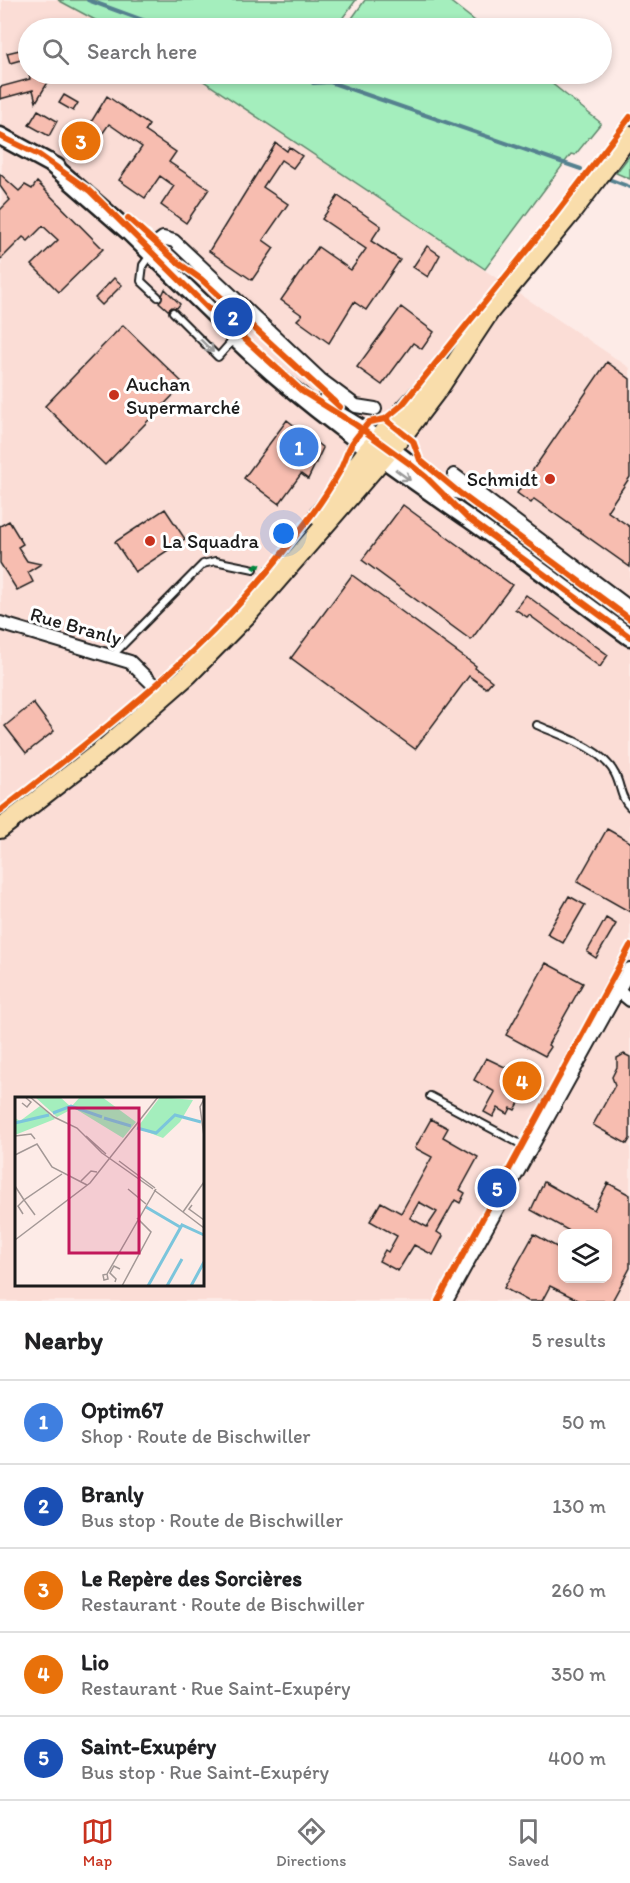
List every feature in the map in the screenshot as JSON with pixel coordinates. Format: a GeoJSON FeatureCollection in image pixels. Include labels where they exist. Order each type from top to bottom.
{"type":"FeatureCollection","features":[{"type":"Feature","properties":{"kind":"main road"},"geometry":{"type":"LineString","coordinates":[[0,829],[107,746],[165,696],[217,646],[277,581],[379,450],[474,336],[490,311],[572,212],[630,135]]}},
{"type":"Feature","properties":{"kind":"street"},"geometry":{"type":"LineString","coordinates":[[0,136],[49,162],[99,200],[120,218],[128,231],[149,252],[302,399],[436,487],[467,518]]}},
{"type":"Feature","properties":{"kind":"street"},"geometry":{"type":"LineString","coordinates":[[149,252],[163,238],[174,240],[320,380],[356,406],[375,409]]}},
{"type":"Feature","properties":{"kind":"street"},"geometry":{"type":"LineString","coordinates":[[234,333],[303,392],[334,413],[467,518],[630,637]]}},
{"type":"Feature","properties":{"kind":"street"},"geometry":{"type":"LineString","coordinates":[[320,380],[334,413]]}},
{"type":"Feature","properties":{"kind":"street"},"geometry":{"type":"LineString","coordinates":[[454,475],[630,608]]}},
{"type":"Feature","properties":{"kind":"street"},"geometry":{"type":"LineString","coordinates":[[436,487],[485,500]]}},
{"type":"Feature","properties":{"kind":"street","name":"Rue Branly"},"geometry":{"type":"LineString","coordinates":[[0,623],[130,662],[165,696]]}},
{"type":"Feature","properties":{"kind":"street"},"geometry":{"type":"LineString","coordinates":[[446,1301],[630,969]]}},
{"type":"Feature","properties":{"kind":"street"},"geometry":{"type":"LineString","coordinates":[[618,990],[630,1000]]}},
{"type":"Feature","properties":{"kind":"lane"},"geometry":{"type":"LineString","coordinates":[[149,252],[143,266],[141,281],[158,297]]}},
{"type":"Feature","properties":{"kind":"lane"},"geometry":{"type":"LineString","coordinates":[[173,312],[218,357],[234,333]]}},
{"type":"Feature","properties":{"kind":"lane"},"geometry":{"type":"LineString","coordinates":[[111,657],[203,564],[215,561],[254,569]]}},
{"type":"Feature","properties":{"kind":"lane"},"geometry":{"type":"LineString","coordinates":[[537,725],[575,741],[608,762],[616,776],[622,795],[630,807]]}},
{"type":"Feature","properties":{"kind":"lane"},"geometry":{"type":"LineString","coordinates":[[430,1096],[530,1150]]}},
{"type":"Feature","properties":{"kind":"shaded area"},"geometry":{"type":"Polygon","coordinates":[[[2,0],[58,0],[91,18],[18,18],[18,84],[208,84],[630,368],[630,1301],[0,1301],[2,0]]]}},
{"type":"Feature","properties":{"kind":"green space"},"geometry":{"type":"Polygon","coordinates":[[[58,0],[356,0],[342,18],[91,18],[58,0]]]}},
{"type":"Feature","properties":{"kind":"green space"},"geometry":{"type":"Polygon","coordinates":[[[365,0],[448,0],[471,18],[352,18],[365,0]]]}},
{"type":"Feature","properties":{"kind":"green space"},"geometry":{"type":"Polygon","coordinates":[[[208,84],[552,84],[601,123],[575,155],[571,154],[485,269],[208,84]]]}},
{"type":"Feature","properties":{"kind":"green space"},"geometry":{"type":"Polygon","coordinates":[[[630,155],[630,179],[616,173],[630,155]]]}},
{"type":"Feature","properties":{"kind":"building"},"geometry":{"type":"Polygon","coordinates":[[[18,50],[18,61],[10,63],[7,53],[18,50]]]}},
{"type":"Feature","properties":{"kind":"building"},"geometry":{"type":"Polygon","coordinates":[[[18,82],[47,84],[36,102],[33,90],[0,99],[0,87],[18,82]]]}},
{"type":"Feature","properties":{"kind":"building"},"geometry":{"type":"Polygon","coordinates":[[[64,95],[78,103],[73,111],[59,103],[64,95]]]}},
{"type":"Feature","properties":{"kind":"building"},"geometry":{"type":"Polygon","coordinates":[[[107,96],[149,125],[145,131],[176,152],[169,162],[209,189],[186,223],[161,205],[174,186],[160,176],[145,198],[119,180],[142,147],[109,124],[84,160],[62,145],[72,131],[82,137],[107,96]]]}},
{"type":"Feature","properties":{"kind":"building"},"geometry":{"type":"Polygon","coordinates":[[[38,110],[57,121],[49,136],[29,125],[38,110]]]}},
{"type":"Feature","properties":{"kind":"building"},"geometry":{"type":"Polygon","coordinates":[[[276,143],[287,151],[289,147],[302,156],[293,168],[281,160],[263,187],[288,204],[263,240],[274,248],[252,280],[209,251],[276,143]]]}},
{"type":"Feature","properties":{"kind":"building"},"geometry":{"type":"Polygon","coordinates":[[[0,174],[19,191],[25,185],[32,189],[37,182],[103,249],[59,292],[32,265],[58,240],[43,226],[28,241],[23,237],[0,260],[0,210],[10,200],[0,186],[0,174]]]}},
{"type":"Feature","properties":{"kind":"building"},"geometry":{"type":"Polygon","coordinates":[[[338,196],[381,226],[371,241],[400,260],[366,310],[354,302],[329,343],[297,320],[302,315],[281,300],[318,247],[351,270],[366,249],[322,219],[338,196]]]}},
{"type":"Feature","properties":{"kind":"building"},"geometry":{"type":"Polygon","coordinates":[[[427,246],[440,255],[428,277],[413,267],[427,246]]]}},
{"type":"Feature","properties":{"kind":"building"},"geometry":{"type":"Polygon","coordinates":[[[114,278],[122,285],[102,305],[95,298],[114,278]]]}},
{"type":"Feature","properties":{"kind":"building"},"geometry":{"type":"Polygon","coordinates":[[[165,289],[180,304],[177,308],[172,307],[168,310],[159,302],[165,289]]]}},
{"type":"Feature","properties":{"kind":"building"},"geometry":{"type":"Polygon","coordinates":[[[401,307],[434,332],[422,349],[413,343],[382,385],[357,367],[401,307]]]}},
{"type":"Feature","properties":{"kind":"building","name":"Auchan Supermarché"},"geometry":{"type":"Polygon","coordinates":[[[123,325],[184,384],[105,465],[45,406],[123,325]]]}},
{"type":"Feature","properties":{"kind":"building"},"geometry":{"type":"Polygon","coordinates":[[[607,362],[630,379],[630,477],[607,511],[630,527],[630,567],[534,499],[531,503],[517,493],[607,362]]]}},
{"type":"Feature","properties":{"kind":"building"},"geometry":{"type":"Polygon","coordinates":[[[287,420],[323,448],[308,479],[301,474],[279,504],[244,478],[287,420]]]}},
{"type":"Feature","properties":{"kind":"building"},"geometry":{"type":"Polygon","coordinates":[[[403,505],[512,585],[471,640],[362,560],[403,505]]]}},
{"type":"Feature","properties":{"kind":"building","name":"La Squadra"},"geometry":{"type":"Polygon","coordinates":[[[165,509],[185,539],[135,572],[115,542],[165,509]]]}},
{"type":"Feature","properties":{"kind":"building"},"geometry":{"type":"Polygon","coordinates":[[[9,521],[23,544],[18,547],[27,561],[41,564],[28,572],[33,582],[17,590],[0,563],[0,526],[9,521]]]}},
{"type":"Feature","properties":{"kind":"building"},"geometry":{"type":"Polygon","coordinates":[[[352,575],[476,666],[475,668],[492,681],[486,688],[469,676],[415,749],[291,658],[352,575]]]}},
{"type":"Feature","properties":{"kind":"building"},"geometry":{"type":"Polygon","coordinates":[[[526,595],[608,655],[600,667],[529,615],[527,617],[515,609],[526,595]]]}},
{"type":"Feature","properties":{"kind":"building"},"geometry":{"type":"Polygon","coordinates":[[[33,703],[54,731],[26,753],[5,726],[33,703]]]}},
{"type":"Feature","properties":{"kind":"building"},"geometry":{"type":"Polygon","coordinates":[[[607,829],[630,842],[630,912],[577,882],[607,829]]]}},
{"type":"Feature","properties":{"kind":"building"},"geometry":{"type":"Polygon","coordinates":[[[569,896],[585,905],[563,943],[547,934],[569,896]]]}},
{"type":"Feature","properties":{"kind":"building"},"geometry":{"type":"Polygon","coordinates":[[[606,918],[616,924],[596,958],[587,952],[606,918]]]}},
{"type":"Feature","properties":{"kind":"building"},"geometry":{"type":"Polygon","coordinates":[[[546,963],[583,983],[548,1045],[551,1047],[545,1056],[506,1035],[546,963]]]}},
{"type":"Feature","properties":{"kind":"building"},"geometry":{"type":"Polygon","coordinates":[[[624,1054],[630,1057],[630,1139],[627,1144],[593,1125],[615,1085],[612,1077],[617,1067],[617,1058],[624,1054]]]}},
{"type":"Feature","properties":{"kind":"building"},"geometry":{"type":"Polygon","coordinates":[[[486,1058],[511,1070],[515,1063],[531,1072],[528,1077],[532,1079],[515,1110],[511,1108],[508,1114],[498,1108],[493,1117],[484,1112],[495,1092],[474,1080],[486,1058]]]}},
{"type":"Feature","properties":{"kind":"building"},"geometry":{"type":"Polygon","coordinates":[[[431,1119],[448,1128],[443,1137],[478,1157],[460,1190],[465,1193],[460,1203],[455,1200],[437,1232],[443,1236],[433,1255],[414,1245],[398,1271],[379,1261],[385,1250],[388,1252],[397,1236],[370,1221],[381,1202],[401,1213],[432,1157],[415,1148],[431,1119]],[[419,1202],[410,1218],[427,1227],[437,1212],[419,1202]]]}},
{"type":"Feature","properties":{"kind":"building"},"geometry":{"type":"Polygon","coordinates":[[[544,1182],[594,1210],[608,1183],[630,1195],[630,1268],[612,1301],[580,1301],[550,1286],[542,1301],[528,1301],[504,1288],[534,1234],[558,1248],[558,1283],[612,1283],[612,1229],[566,1229],[531,1210],[544,1182]]]}},
{"type":"Feature","properties":{"kind":"waterway"},"geometry":{"type":"LineString","coordinates":[[88,0],[137,18]]}},
{"type":"Feature","properties":{"kind":"waterway"},"geometry":{"type":"LineString","coordinates":[[336,84],[581,169]]}},
{"type":"Feature","properties":{"kind":"waterway"},"geometry":{"type":"LineString","coordinates":[[606,178],[630,187]]}},
{"type":"Feature","properties":{"kind":"marked path"},"geometry":{"type":"LineString","coordinates":[[254,569],[257,565],[267,568]]}},
{"type":"Feature","properties":{"kind":"cycle path"},"geometry":{"type":"LineString","coordinates":[[0,811],[152,688],[188,656],[256,585],[320,503],[339,473],[356,437],[369,422],[385,419],[402,405],[548,224],[630,117]]}},
{"type":"Feature","properties":{"kind":"cycle path"},"geometry":{"type":"LineString","coordinates":[[0,136],[39,155],[90,191],[230,330],[237,332],[303,392],[356,425],[410,464],[467,518],[630,637]]}},
{"type":"Feature","properties":{"kind":"cycle path"},"geometry":{"type":"LineString","coordinates":[[128,218],[177,262],[201,279],[340,407]]}},
{"type":"Feature","properties":{"kind":"cycle path"},"geometry":{"type":"LineString","coordinates":[[385,419],[413,441],[420,460],[461,494],[630,619]]}},
{"type":"Feature","properties":{"kind":"cycle path"},"geometry":{"type":"LineString","coordinates":[[438,1301],[630,946]]}},
{"type":"Feature","properties":{"kind":"place","name":"Le Repère des Sorcières"},"geometry":{"type":"Point","coordinates":[81,141]}},
{"type":"Feature","properties":{"kind":"place","name":"Branly"},"geometry":{"type":"Point","coordinates":[233,317]}},
{"type":"Feature","properties":{"kind":"place","name":"Auchan Supermarché"},"geometry":{"type":"Point","coordinates":[114,395]}},
{"type":"Feature","properties":{"kind":"place","name":"Optim67"},"geometry":{"type":"Point","coordinates":[299,447]}},
{"type":"Feature","properties":{"kind":"place","name":"Schmidt"},"geometry":{"type":"Point","coordinates":[550,479]}},
{"type":"Feature","properties":{"kind":"place","name":"La Squadra"},"geometry":{"type":"Point","coordinates":[150,541]}},
{"type":"Feature","properties":{"kind":"place","name":"Lio"},"geometry":{"type":"Point","coordinates":[522,1081]}},
{"type":"Feature","properties":{"kind":"place","name":"Saint-Exupéry"},"geometry":{"type":"Point","coordinates":[497,1188]}}]}
